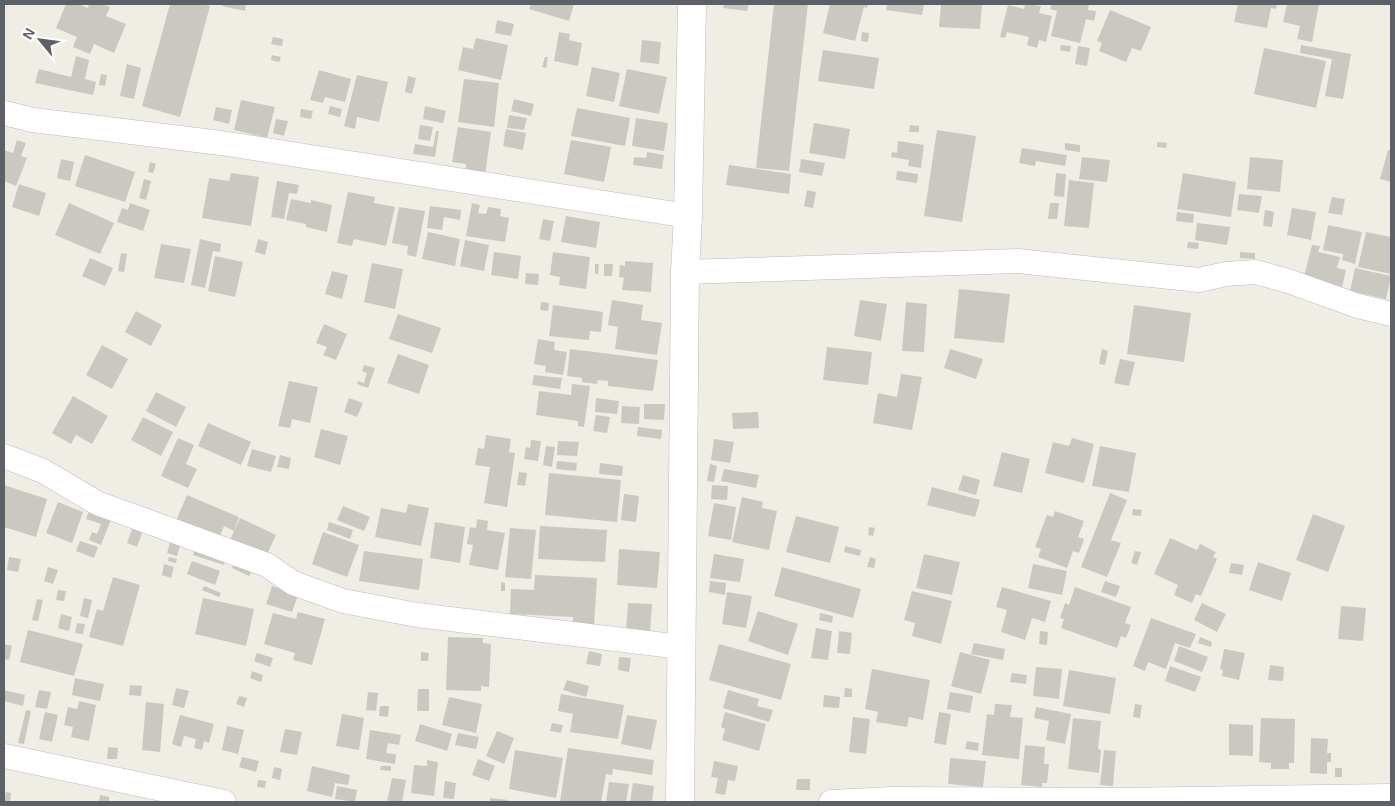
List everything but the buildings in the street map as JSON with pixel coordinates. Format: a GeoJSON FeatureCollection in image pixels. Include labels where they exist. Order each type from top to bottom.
{"type":"FeatureCollection","features":[{"type":"Feature","properties":{"kind":"street"},"geometry":{"type":"LineString","coordinates":[[680,802],[685,272],[688,216],[692,4]]}},
{"type":"Feature","properties":{"kind":"street"},"geometry":{"type":"LineString","coordinates":[[4,113],[33,120],[221,143],[688,216]]}},
{"type":"Feature","properties":{"kind":"street"},"geometry":{"type":"LineString","coordinates":[[685,272],[1018,261],[1199,280],[1226,274],[1256,272],[1288,281],[1358,306],[1391,314]]}},
{"type":"Feature","properties":{"kind":"street"},"geometry":{"type":"LineString","coordinates":[[4,456],[43,471],[97,503],[267,565],[293,583],[343,601],[417,615],[681,647]]}},
{"type":"Feature","properties":{"kind":"street"},"geometry":{"type":"LineString","coordinates":[[4,756],[224,802]]}},
{"type":"Feature","properties":{"kind":"street"},"geometry":{"type":"LineString","coordinates":[[831,802],[892,799],[1114,800],[1391,796]]}}]}
